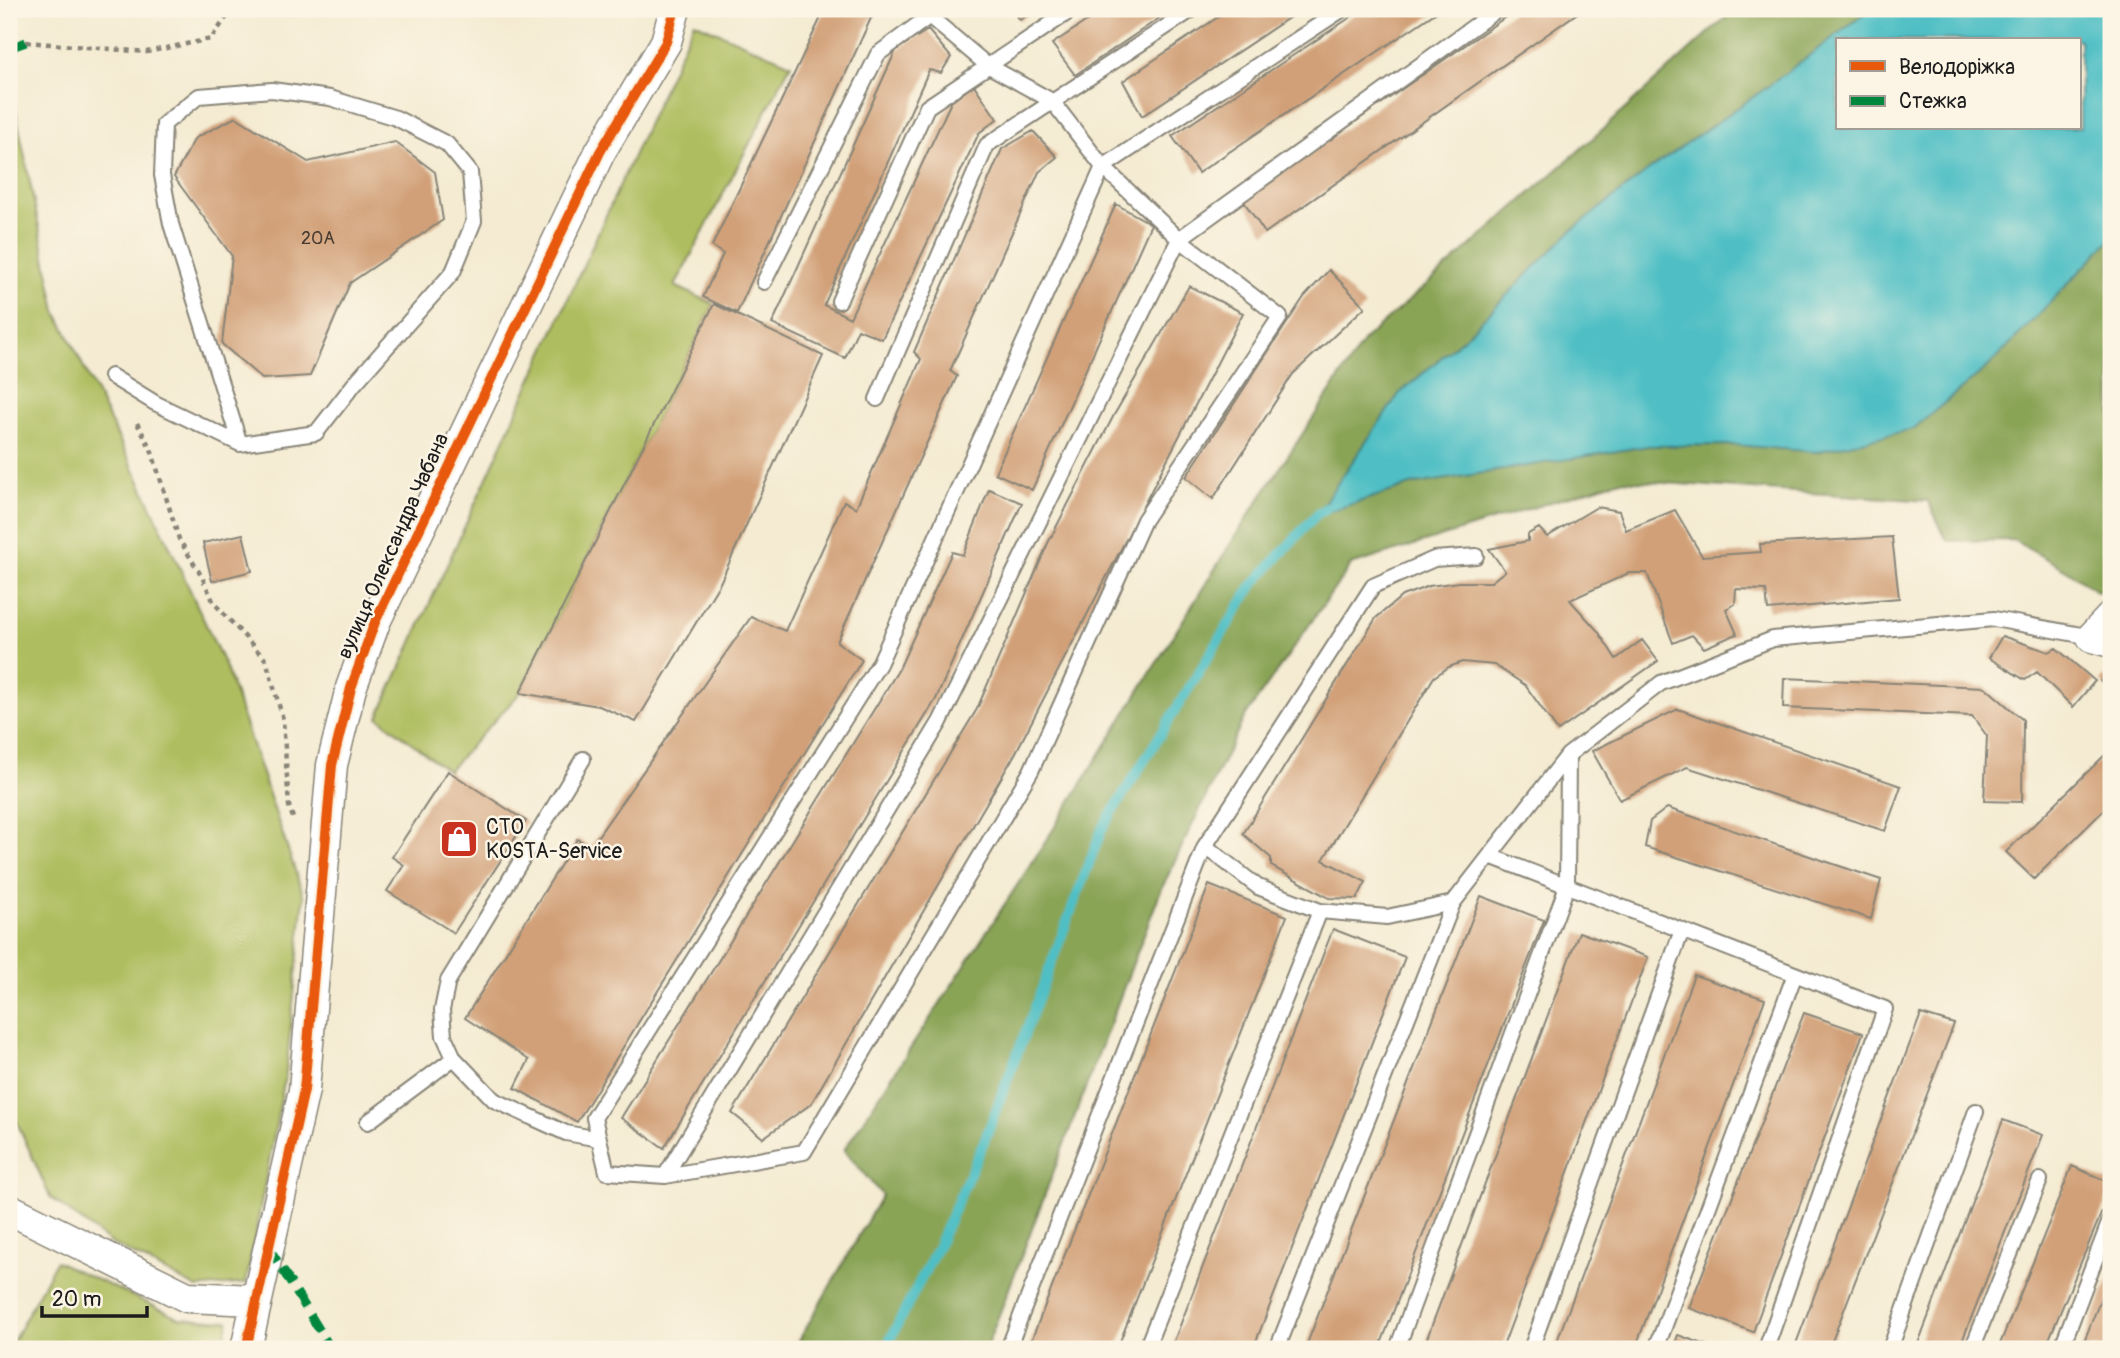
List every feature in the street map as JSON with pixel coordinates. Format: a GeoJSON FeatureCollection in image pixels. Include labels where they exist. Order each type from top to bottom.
{"type":"FeatureCollection","features":[{"type":"Feature","properties":{"kind":"street","name":"вулиця Олександра Чабана"},"geometry":{"type":"LineString","coordinates":[[246,1349],[304,1090],[332,765],[351,688],[381,610],[600,152],[666,42],[675,9]]}},
{"type":"Feature","properties":{"kind":"street"},"geometry":{"type":"LineString","coordinates":[[9,1209],[187,1297],[256,1300]]}},
{"type":"Feature","properties":{"kind":"lane"},"geometry":{"type":"LineString","coordinates":[[839,301],[927,107],[1073,9]]}},
{"type":"Feature","properties":{"kind":"lane"},"geometry":{"type":"LineString","coordinates":[[877,399],[987,145],[1193,9]]}},
{"type":"Feature","properties":{"kind":"lane"},"geometry":{"type":"LineString","coordinates":[[764,282],[878,54],[934,12],[987,65],[1052,101],[1102,167],[1179,239],[1280,317],[1144,520],[1031,771],[804,1152],[666,1176],[607,1172],[594,1118],[879,664],[1102,167],[1343,9]]}},
{"type":"Feature","properties":{"kind":"lane"},"geometry":{"type":"LineString","coordinates":[[666,1176],[940,722],[1179,239],[1498,9]]}},
{"type":"Feature","properties":{"kind":"lane"},"geometry":{"type":"LineString","coordinates":[[111,376],[155,403],[240,444],[316,433],[355,383],[453,272],[474,221],[470,172],[447,144],[396,118],[330,98],[272,90],[199,96],[164,124],[162,175],[171,224],[240,444]]}},
{"type":"Feature","properties":{"kind":"lane"},"geometry":{"type":"LineString","coordinates":[[1008,1349],[1205,846],[1373,586],[1434,559],[1476,556]]}},
{"type":"Feature","properties":{"kind":"lane"},"geometry":{"type":"LineString","coordinates":[[1277,1349],[1452,904],[1568,755],[1661,683],[1773,639],[1994,619],[2105,632]]}},
{"type":"Feature","properties":{"kind":"lane"},"geometry":{"type":"LineString","coordinates":[[1397,1349],[1567,886],[1568,755]]}},
{"type":"Feature","properties":{"kind":"lane"},"geometry":{"type":"LineString","coordinates":[[583,759],[448,981],[442,1010],[444,1036],[454,1059],[494,1100],[566,1133],[599,1139]]}},
{"type":"Feature","properties":{"kind":"lane"},"geometry":{"type":"LineString","coordinates":[[1205,846],[1258,887],[1320,911],[1387,917],[1452,904]]}},
{"type":"Feature","properties":{"kind":"lane"},"geometry":{"type":"LineString","coordinates":[[1489,856],[1885,1009],[1766,1349]]}},
{"type":"Feature","properties":{"kind":"lane"},"geometry":{"type":"LineString","coordinates":[[1146,1349],[1320,911]]}},
{"type":"Feature","properties":{"kind":"lane"},"geometry":{"type":"LineString","coordinates":[[1531,1349],[1682,930]]}},
{"type":"Feature","properties":{"kind":"lane"},"geometry":{"type":"LineString","coordinates":[[1656,1349],[1796,974]]}},
{"type":"Feature","properties":{"kind":"lane"},"geometry":{"type":"LineString","coordinates":[[368,1122],[454,1059]]}},
{"type":"Feature","properties":{"kind":"lane"},"geometry":{"type":"LineString","coordinates":[[1890,1349],[1976,1111]]}},
{"type":"Feature","properties":{"kind":"lane"},"geometry":{"type":"LineString","coordinates":[[1972,1349],[2040,1180]]}},
{"type":"Feature","properties":{"kind":"lane"},"geometry":{"type":"LineString","coordinates":[[2061,1349],[2111,1218]]}},
{"type":"Feature","properties":{"kind":"path"},"geometry":{"type":"LineString","coordinates":[[26,42],[147,52],[211,39],[226,18],[224,9]]}},
{"type":"Feature","properties":{"kind":"path"},"geometry":{"type":"LineString","coordinates":[[111,376],[151,449],[179,539],[214,603],[266,660],[283,719],[289,806],[298,831]]}},
{"type":"Feature","properties":{"kind":"green space"},"geometry":{"type":"Polygon","coordinates":[[[1735,9],[2111,9],[2111,584],[2098,592],[2068,571],[2013,540],[1947,541],[1928,501],[1621,480],[1351,565],[1243,720],[1161,890],[986,1349],[794,1349],[882,1195],[844,1150],[1046,841],[1234,538],[1365,339],[1735,9]]]}},
{"type":"Feature","properties":{"kind":"green space"},"geometry":{"type":"Polygon","coordinates":[[[694,22],[791,64],[675,286],[714,304],[520,693],[448,771],[378,717],[694,22]]]}},
{"type":"Feature","properties":{"kind":"green space"},"geometry":{"type":"Polygon","coordinates":[[[9,78],[56,311],[142,486],[226,668],[304,897],[286,1072],[246,1283],[197,1288],[109,1242],[50,1197],[9,1104],[9,78]]]}},
{"type":"Feature","properties":{"kind":"green space"},"geometry":{"type":"Polygon","coordinates":[[[56,1261],[180,1318],[229,1321],[222,1349],[9,1349],[56,1261]]]}},
{"type":"Feature","properties":{"kind":"water"},"geometry":{"type":"Polygon","coordinates":[[[1871,9],[2111,9],[2111,239],[1989,366],[1913,429],[1816,452],[1734,445],[1648,446],[1411,485],[1315,516],[1399,394],[1467,335],[1572,230],[1650,169],[1763,90],[1871,9]]]}},
{"type":"Feature","properties":{"kind":"building"},"geometry":{"type":"Polygon","coordinates":[[[825,9],[885,9],[871,18],[737,313],[703,297],[723,254],[712,246],[825,9]]]}},
{"type":"Feature","properties":{"kind":"building"},"geometry":{"type":"Polygon","coordinates":[[[1012,9],[1037,9],[1020,20],[1012,9]]]}},
{"type":"Feature","properties":{"kind":"building"},"geometry":{"type":"Polygon","coordinates":[[[1105,9],[1173,9],[1075,75],[1052,44],[1105,9]]]}},
{"type":"Feature","properties":{"kind":"building"},"geometry":{"type":"Polygon","coordinates":[[[1230,9],[1302,9],[1142,116],[1123,81],[1230,9]]]}},
{"type":"Feature","properties":{"kind":"building"},"geometry":{"type":"Polygon","coordinates":[[[1363,9],[1441,9],[1198,173],[1172,136],[1363,9]]]}},
{"type":"Feature","properties":{"kind":"building"},"geometry":{"type":"Polygon","coordinates":[[[1517,9],[1583,9],[1265,233],[1243,200],[1517,9]]]}},
{"type":"Feature","properties":{"kind":"building"},"geometry":{"type":"Polygon","coordinates":[[[928,30],[951,57],[941,73],[929,70],[824,305],[850,318],[951,102],[974,85],[997,119],[979,133],[882,339],[858,329],[845,358],[772,324],[896,50],[928,30]]]}},
{"type":"Feature","properties":{"kind":"building"},"geometry":{"type":"Polygon","coordinates":[[[236,117],[308,162],[395,142],[435,172],[443,220],[350,283],[310,376],[262,379],[222,344],[232,256],[174,177],[195,138],[236,117]]]}},
{"type":"Feature","properties":{"kind":"building"},"geometry":{"type":"Polygon","coordinates":[[[1033,131],[1057,157],[1039,172],[950,371],[957,376],[837,642],[862,660],[577,1122],[515,1088],[529,1060],[465,1018],[577,839],[591,846],[751,617],[785,631],[844,501],[856,508],[921,359],[914,352],[1002,149],[1033,131]]]}},
{"type":"Feature","properties":{"kind":"building"},"geometry":{"type":"Polygon","coordinates":[[[1116,204],[1151,224],[1032,490],[995,473],[1116,204]]]}},
{"type":"Feature","properties":{"kind":"building"},"geometry":{"type":"Polygon","coordinates":[[[1329,270],[1365,307],[1293,374],[1213,499],[1186,477],[1304,297],[1329,270]]]}},
{"type":"Feature","properties":{"kind":"building"},"geometry":{"type":"Polygon","coordinates":[[[1189,286],[1243,313],[1015,754],[811,1104],[763,1138],[732,1113],[977,709],[1048,543],[1114,415],[1189,286]]]}},
{"type":"Feature","properties":{"kind":"building"},"geometry":{"type":"Polygon","coordinates":[[[714,304],[823,356],[720,583],[636,722],[599,706],[520,693],[714,304]]]}},
{"type":"Feature","properties":{"kind":"building"},"geometry":{"type":"Polygon","coordinates":[[[989,489],[1022,503],[936,699],[664,1148],[621,1118],[899,669],[952,552],[963,555],[989,489]]]}},
{"type":"Feature","properties":{"kind":"building"},"geometry":{"type":"Polygon","coordinates":[[[1597,507],[1619,511],[1626,530],[1675,510],[1702,556],[1761,552],[1760,544],[1892,537],[1899,598],[1768,610],[1766,590],[1736,589],[1735,604],[1726,609],[1737,634],[1704,648],[1692,635],[1673,643],[1647,573],[1629,573],[1570,600],[1598,631],[1616,659],[1642,640],[1658,661],[1558,731],[1525,685],[1494,665],[1462,662],[1449,667],[1434,677],[1323,860],[1366,882],[1357,899],[1329,898],[1271,866],[1271,858],[1243,834],[1376,618],[1402,596],[1429,586],[1491,582],[1505,571],[1489,549],[1528,541],[1528,534],[1539,528],[1547,537],[1597,507]]]}},
{"type":"Feature","properties":{"kind":"building"},"geometry":{"type":"Polygon","coordinates":[[[243,534],[252,571],[212,581],[203,543],[243,534]]]}},
{"type":"Feature","properties":{"kind":"building"},"geometry":{"type":"Polygon","coordinates":[[[2002,636],[2049,652],[2056,648],[2095,681],[2073,707],[2037,672],[2025,680],[1989,658],[2002,636]]]}},
{"type":"Feature","properties":{"kind":"building"},"geometry":{"type":"Polygon","coordinates":[[[2111,670],[2111,692],[2100,681],[2111,670]]]}},
{"type":"Feature","properties":{"kind":"building"},"geometry":{"type":"Polygon","coordinates":[[[1784,678],[1985,687],[2023,720],[2022,802],[1984,801],[1987,736],[1972,716],[1783,708],[1784,678]]]}},
{"type":"Feature","properties":{"kind":"building"},"geometry":{"type":"Polygon","coordinates":[[[1678,709],[1901,786],[1885,831],[1687,767],[1620,800],[1592,751],[1678,709]]]}},
{"type":"Feature","properties":{"kind":"building"},"geometry":{"type":"Polygon","coordinates":[[[2111,749],[2111,803],[2034,879],[2006,852],[2111,749]]]}},
{"type":"Feature","properties":{"kind":"building","name":"СТО KOSTA-Service"},"geometry":{"type":"Polygon","coordinates":[[[448,771],[526,821],[454,933],[387,891],[404,865],[392,857],[448,771]]]}},
{"type":"Feature","properties":{"kind":"building"},"geometry":{"type":"Polygon","coordinates":[[[1667,808],[1881,880],[1871,919],[1645,847],[1650,821],[1667,808]]]}},
{"type":"Feature","properties":{"kind":"building"},"geometry":{"type":"Polygon","coordinates":[[[1209,885],[1287,916],[1117,1349],[1028,1349],[1209,885]]]}},
{"type":"Feature","properties":{"kind":"building"},"geometry":{"type":"Polygon","coordinates":[[[1481,896],[1544,920],[1379,1349],[1305,1349],[1481,896]]]}},
{"type":"Feature","properties":{"kind":"building"},"geometry":{"type":"Polygon","coordinates":[[[1333,929],[1405,957],[1253,1349],[1171,1349],[1333,929]]]}},
{"type":"Feature","properties":{"kind":"building"},"geometry":{"type":"Polygon","coordinates":[[[1579,932],[1648,957],[1502,1349],[1423,1349],[1579,932]]]}},
{"type":"Feature","properties":{"kind":"building"},"geometry":{"type":"Polygon","coordinates":[[[1694,975],[1765,999],[1635,1349],[1554,1349],[1694,975]]]}},
{"type":"Feature","properties":{"kind":"building"},"geometry":{"type":"Polygon","coordinates":[[[1804,1013],[1863,1033],[1753,1332],[1689,1308],[1804,1013]]]}},
{"type":"Feature","properties":{"kind":"building"},"geometry":{"type":"Polygon","coordinates":[[[1921,1014],[1954,1024],[1829,1349],[1794,1349],[1921,1014]]]}},
{"type":"Feature","properties":{"kind":"building"},"geometry":{"type":"Polygon","coordinates":[[[2003,1120],[2043,1135],[1959,1349],[1916,1349],[2003,1120]]]}},
{"type":"Feature","properties":{"kind":"building"},"geometry":{"type":"Polygon","coordinates":[[[2072,1166],[2111,1183],[2111,1190],[2045,1349],[1998,1349],[2072,1166]]]}},
{"type":"Feature","properties":{"kind":"building"},"geometry":{"type":"Polygon","coordinates":[[[2111,1273],[2111,1349],[2081,1349],[2111,1273]]]}},
{"type":"Feature","properties":{"kind":"building"},"geometry":{"type":"Polygon","coordinates":[[[1678,1335],[1717,1349],[1673,1349],[1678,1335]]]}},
{"type":"Feature","properties":{"kind":"waterway"},"geometry":{"type":"LineString","coordinates":[[885,1349],[936,1250],[985,1139],[1102,829],[1252,586],[1315,516],[1327,507]]}},
{"type":"Feature","properties":{"kind":"marked path"},"geometry":{"type":"LineString","coordinates":[[9,48],[26,42]]}},
{"type":"Feature","properties":{"kind":"marked path"},"geometry":{"type":"LineString","coordinates":[[268,1246],[331,1349]]}},
{"type":"Feature","properties":{"kind":"cycle path"},"geometry":{"type":"LineString","coordinates":[[246,1349],[304,1090],[332,765],[351,688],[375,622],[600,152],[666,42],[675,9]]}},
{"type":"Feature","properties":{"kind":"place","name":"СТО KOSTA-Service"},"geometry":{"type":"Point","coordinates":[459,839]}}]}
